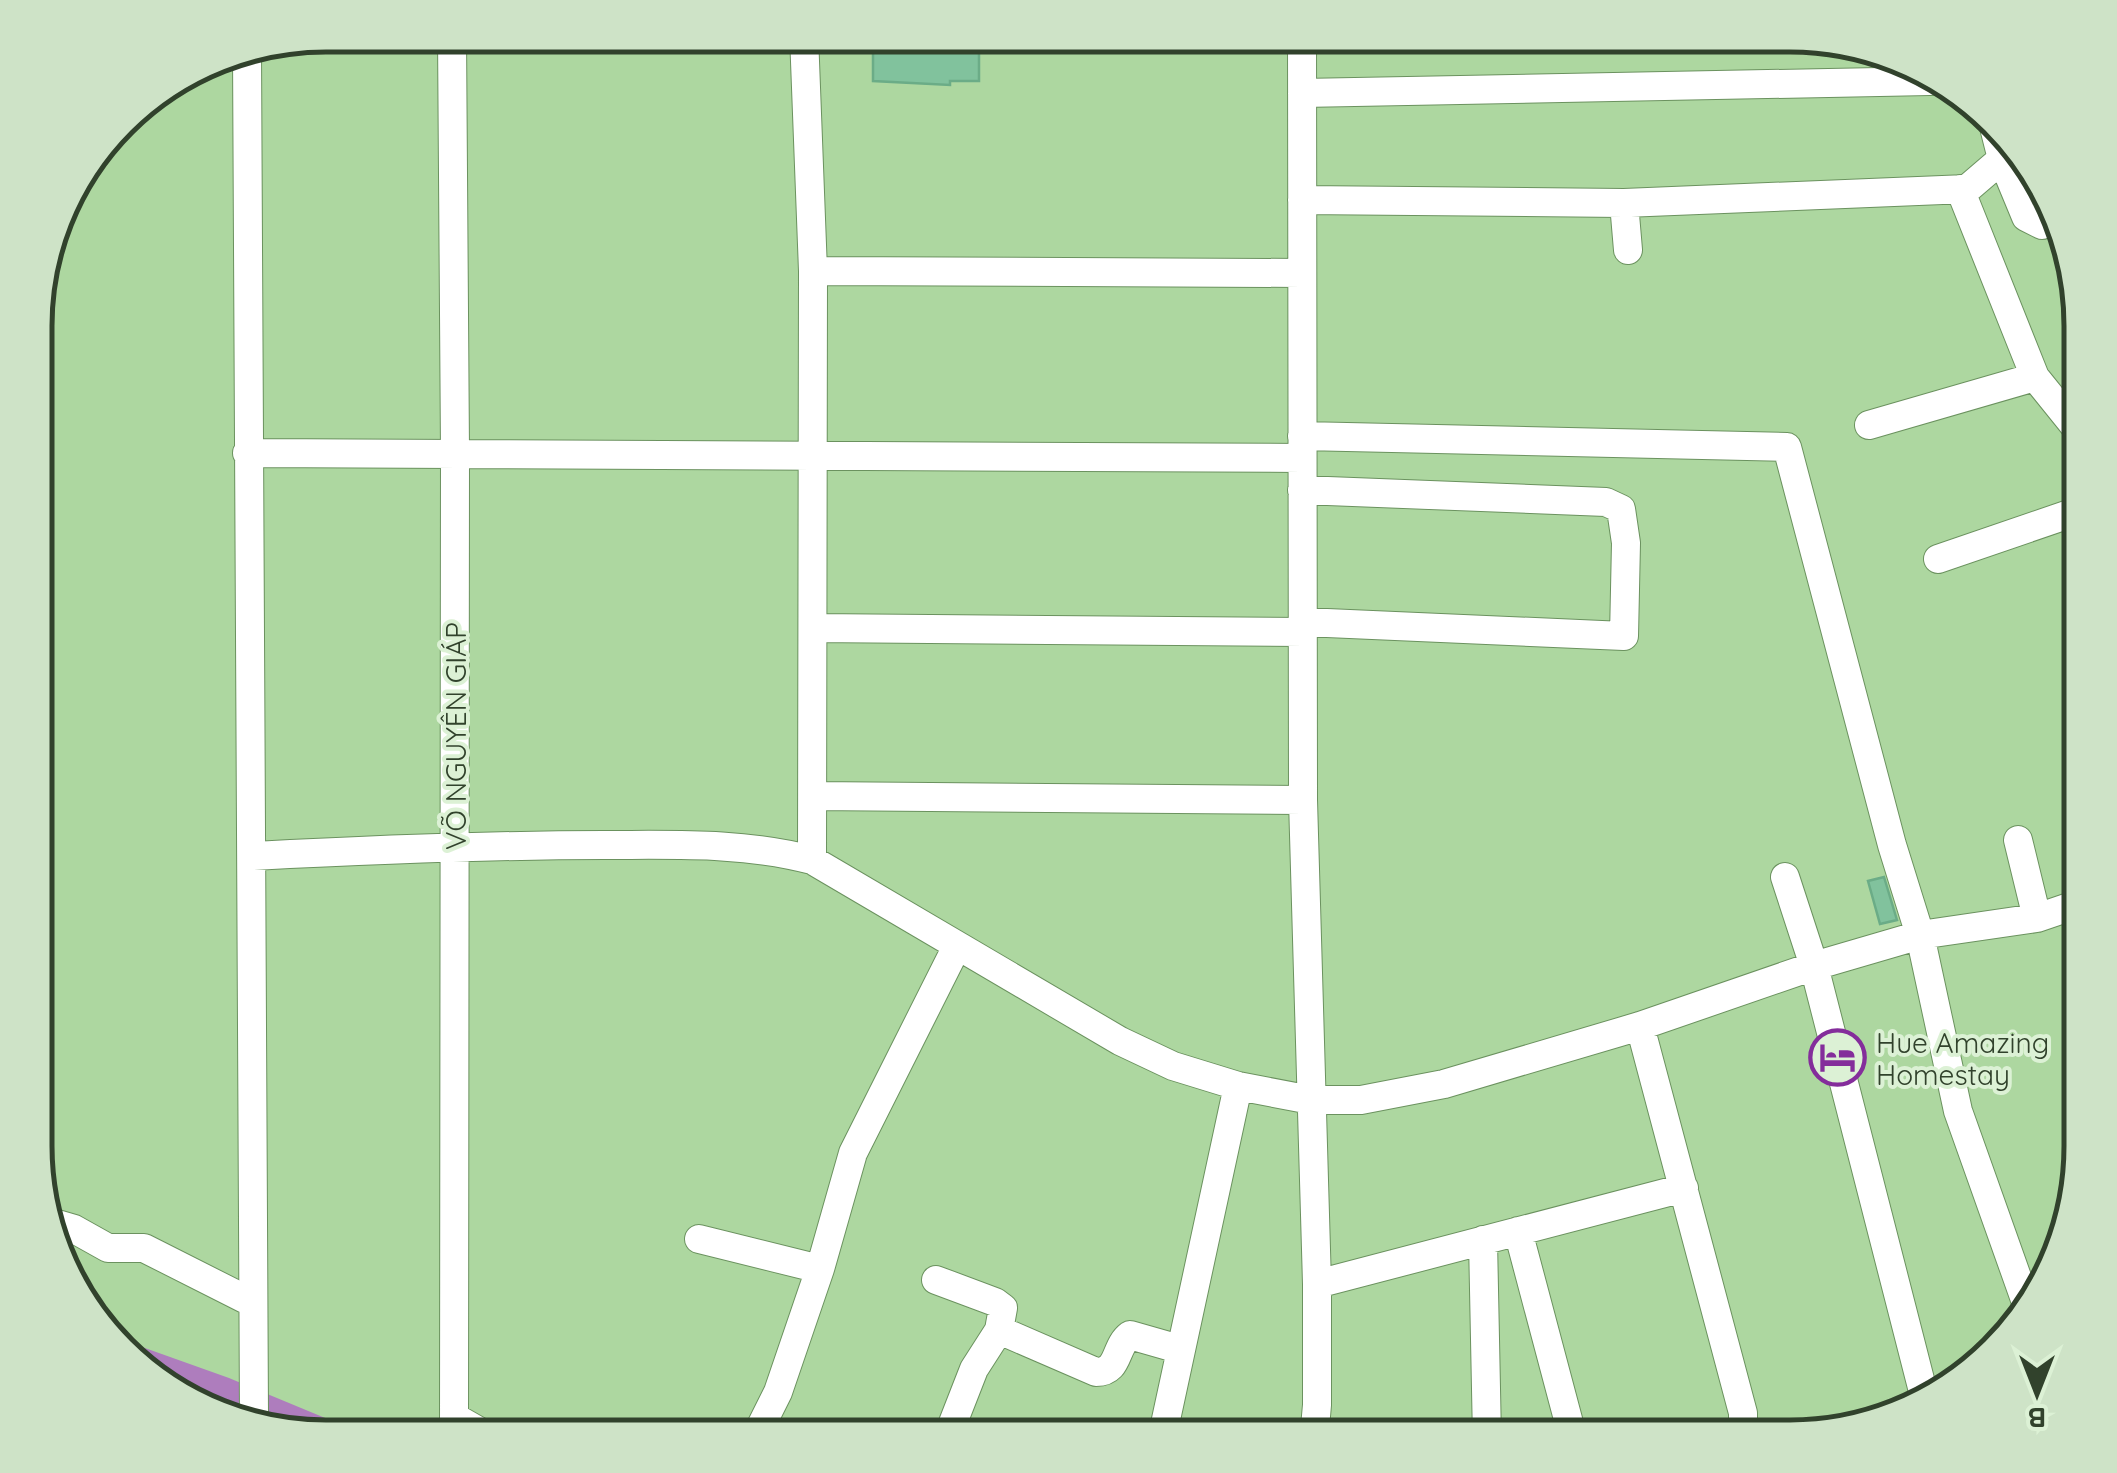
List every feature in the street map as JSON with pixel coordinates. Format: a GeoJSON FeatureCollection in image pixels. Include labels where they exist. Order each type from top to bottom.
{"type":"FeatureCollection","features":[{"type":"Feature","properties":{"kind":"street","name":"VÕ NGUYÊN GIÁP"},"geometry":{"type":"LineString","coordinates":[[452,52],[454,1420]]}},
{"type":"Feature","properties":{"kind":"street"},"geometry":{"type":"LineString","coordinates":[[805,52],[813,270],[812,860]]}},
{"type":"Feature","properties":{"kind":"street"},"geometry":{"type":"LineString","coordinates":[[1302,53],[1304,800],[1318,1284],[1316,1420]]}},
{"type":"Feature","properties":{"kind":"street"},"geometry":{"type":"LineString","coordinates":[[247,64],[254,1410]]}},
{"type":"Feature","properties":{"kind":"street"},"geometry":{"type":"LineString","coordinates":[[1302,93],[1911,80]]}},
{"type":"Feature","properties":{"kind":"street"},"geometry":{"type":"LineString","coordinates":[[1999,149],[2026,217],[2045,223]]}},
{"type":"Feature","properties":{"kind":"street"},"geometry":{"type":"LineString","coordinates":[[1302,200],[1624,203],[1967,189],[2002,159]]}},
{"type":"Feature","properties":{"kind":"street"},"geometry":{"type":"LineString","coordinates":[[1960,189],[2035,377],[2064,412]]}},
{"type":"Feature","properties":{"kind":"street"},"geometry":{"type":"LineString","coordinates":[[1624,203],[1628,250]]}},
{"type":"Feature","properties":{"kind":"street"},"geometry":{"type":"LineString","coordinates":[[813,270],[1302,272]]}},
{"type":"Feature","properties":{"kind":"street"},"geometry":{"type":"LineString","coordinates":[[1869,424],[2035,377]]}},
{"type":"Feature","properties":{"kind":"street"},"geometry":{"type":"LineString","coordinates":[[248,453],[1786,448],[1892,845],[1920,935],[1958,1111],[2022,1292]]}},
{"type":"Feature","properties":{"kind":"street"},"geometry":{"type":"LineString","coordinates":[[813,628],[1304,627],[1624,636],[1626,542],[1621,509],[1606,502],[1302,490]]}},
{"type":"Feature","properties":{"kind":"street"},"geometry":{"type":"LineString","coordinates":[[1938,559],[2064,516]]}},
{"type":"Feature","properties":{"kind":"street"},"geometry":{"type":"LineString","coordinates":[[813,796],[1304,800]]}},
{"type":"Feature","properties":{"kind":"street"},"geometry":{"type":"LineString","coordinates":[[2018,840],[2037,918]]}},
{"type":"Feature","properties":{"kind":"street"},"geometry":{"type":"LineString","coordinates":[[252,856],[456,845],[704,845],[780,851],[812,860],[1120,1041],[1173,1066],[1238,1086],[1310,1100],[1361,1100],[1444,1084],[1640,1026],[1814,966],[1920,935],[2037,918],[2064,909]]}},
{"type":"Feature","properties":{"kind":"street"},"geometry":{"type":"LineString","coordinates":[[1785,877],[1814,966],[1922,1387]]}},
{"type":"Feature","properties":{"kind":"street"},"geometry":{"type":"LineString","coordinates":[[764,1420],[778,1392],[820,1270],[853,1153],[957,946]]}},
{"type":"Feature","properties":{"kind":"street"},"geometry":{"type":"LineString","coordinates":[[1640,1026],[1743,1420]]}},
{"type":"Feature","properties":{"kind":"street"},"geometry":{"type":"LineString","coordinates":[[1165,1420],[1238,1086]]}},
{"type":"Feature","properties":{"kind":"street"},"geometry":{"type":"LineString","coordinates":[[1318,1284],[1684,1188]]}},
{"type":"Feature","properties":{"kind":"street"},"geometry":{"type":"LineString","coordinates":[[65,1227],[108,1248],[144,1248],[253,1303]]}},
{"type":"Feature","properties":{"kind":"street"},"geometry":{"type":"LineString","coordinates":[[1518,1231],[1568,1420]]}},
{"type":"Feature","properties":{"kind":"street"},"geometry":{"type":"LineString","coordinates":[[698,1240],[820,1270]]}},
{"type":"Feature","properties":{"kind":"street"},"geometry":{"type":"LineString","coordinates":[[1483,1240],[1486,1420]]}},
{"type":"Feature","properties":{"kind":"street"},"geometry":{"type":"LineString","coordinates":[[936,1280],[1003,1308],[999,1330],[974,1369],[954,1420]]}},
{"type":"Feature","properties":{"kind":"street"},"geometry":{"type":"LineString","coordinates":[[999,1330],[1096,1372],[1112,1368],[1122,1343],[1130,1335],[1179,1349]]}},
{"type":"Feature","properties":{"kind":"shaded area"},"geometry":{"type":"Polygon","coordinates":[[[140,1346],[330,1420],[273,1415],[221,1400],[189,1384],[140,1346]]]}},
{"type":"Feature","properties":{"kind":"building"},"geometry":{"type":"Polygon","coordinates":[[[873,52],[979,52],[979,81],[950,81],[950,85],[873,81],[873,52]]]}},
{"type":"Feature","properties":{"kind":"building"},"geometry":{"type":"Polygon","coordinates":[[[1884,877],[1897,920],[1880,924],[1868,881],[1884,877]]]}},
{"type":"Feature","properties":{"kind":"place","name":"Hue Amazing Homestay"},"geometry":{"type":"Point","coordinates":[1837,1058]}}]}
